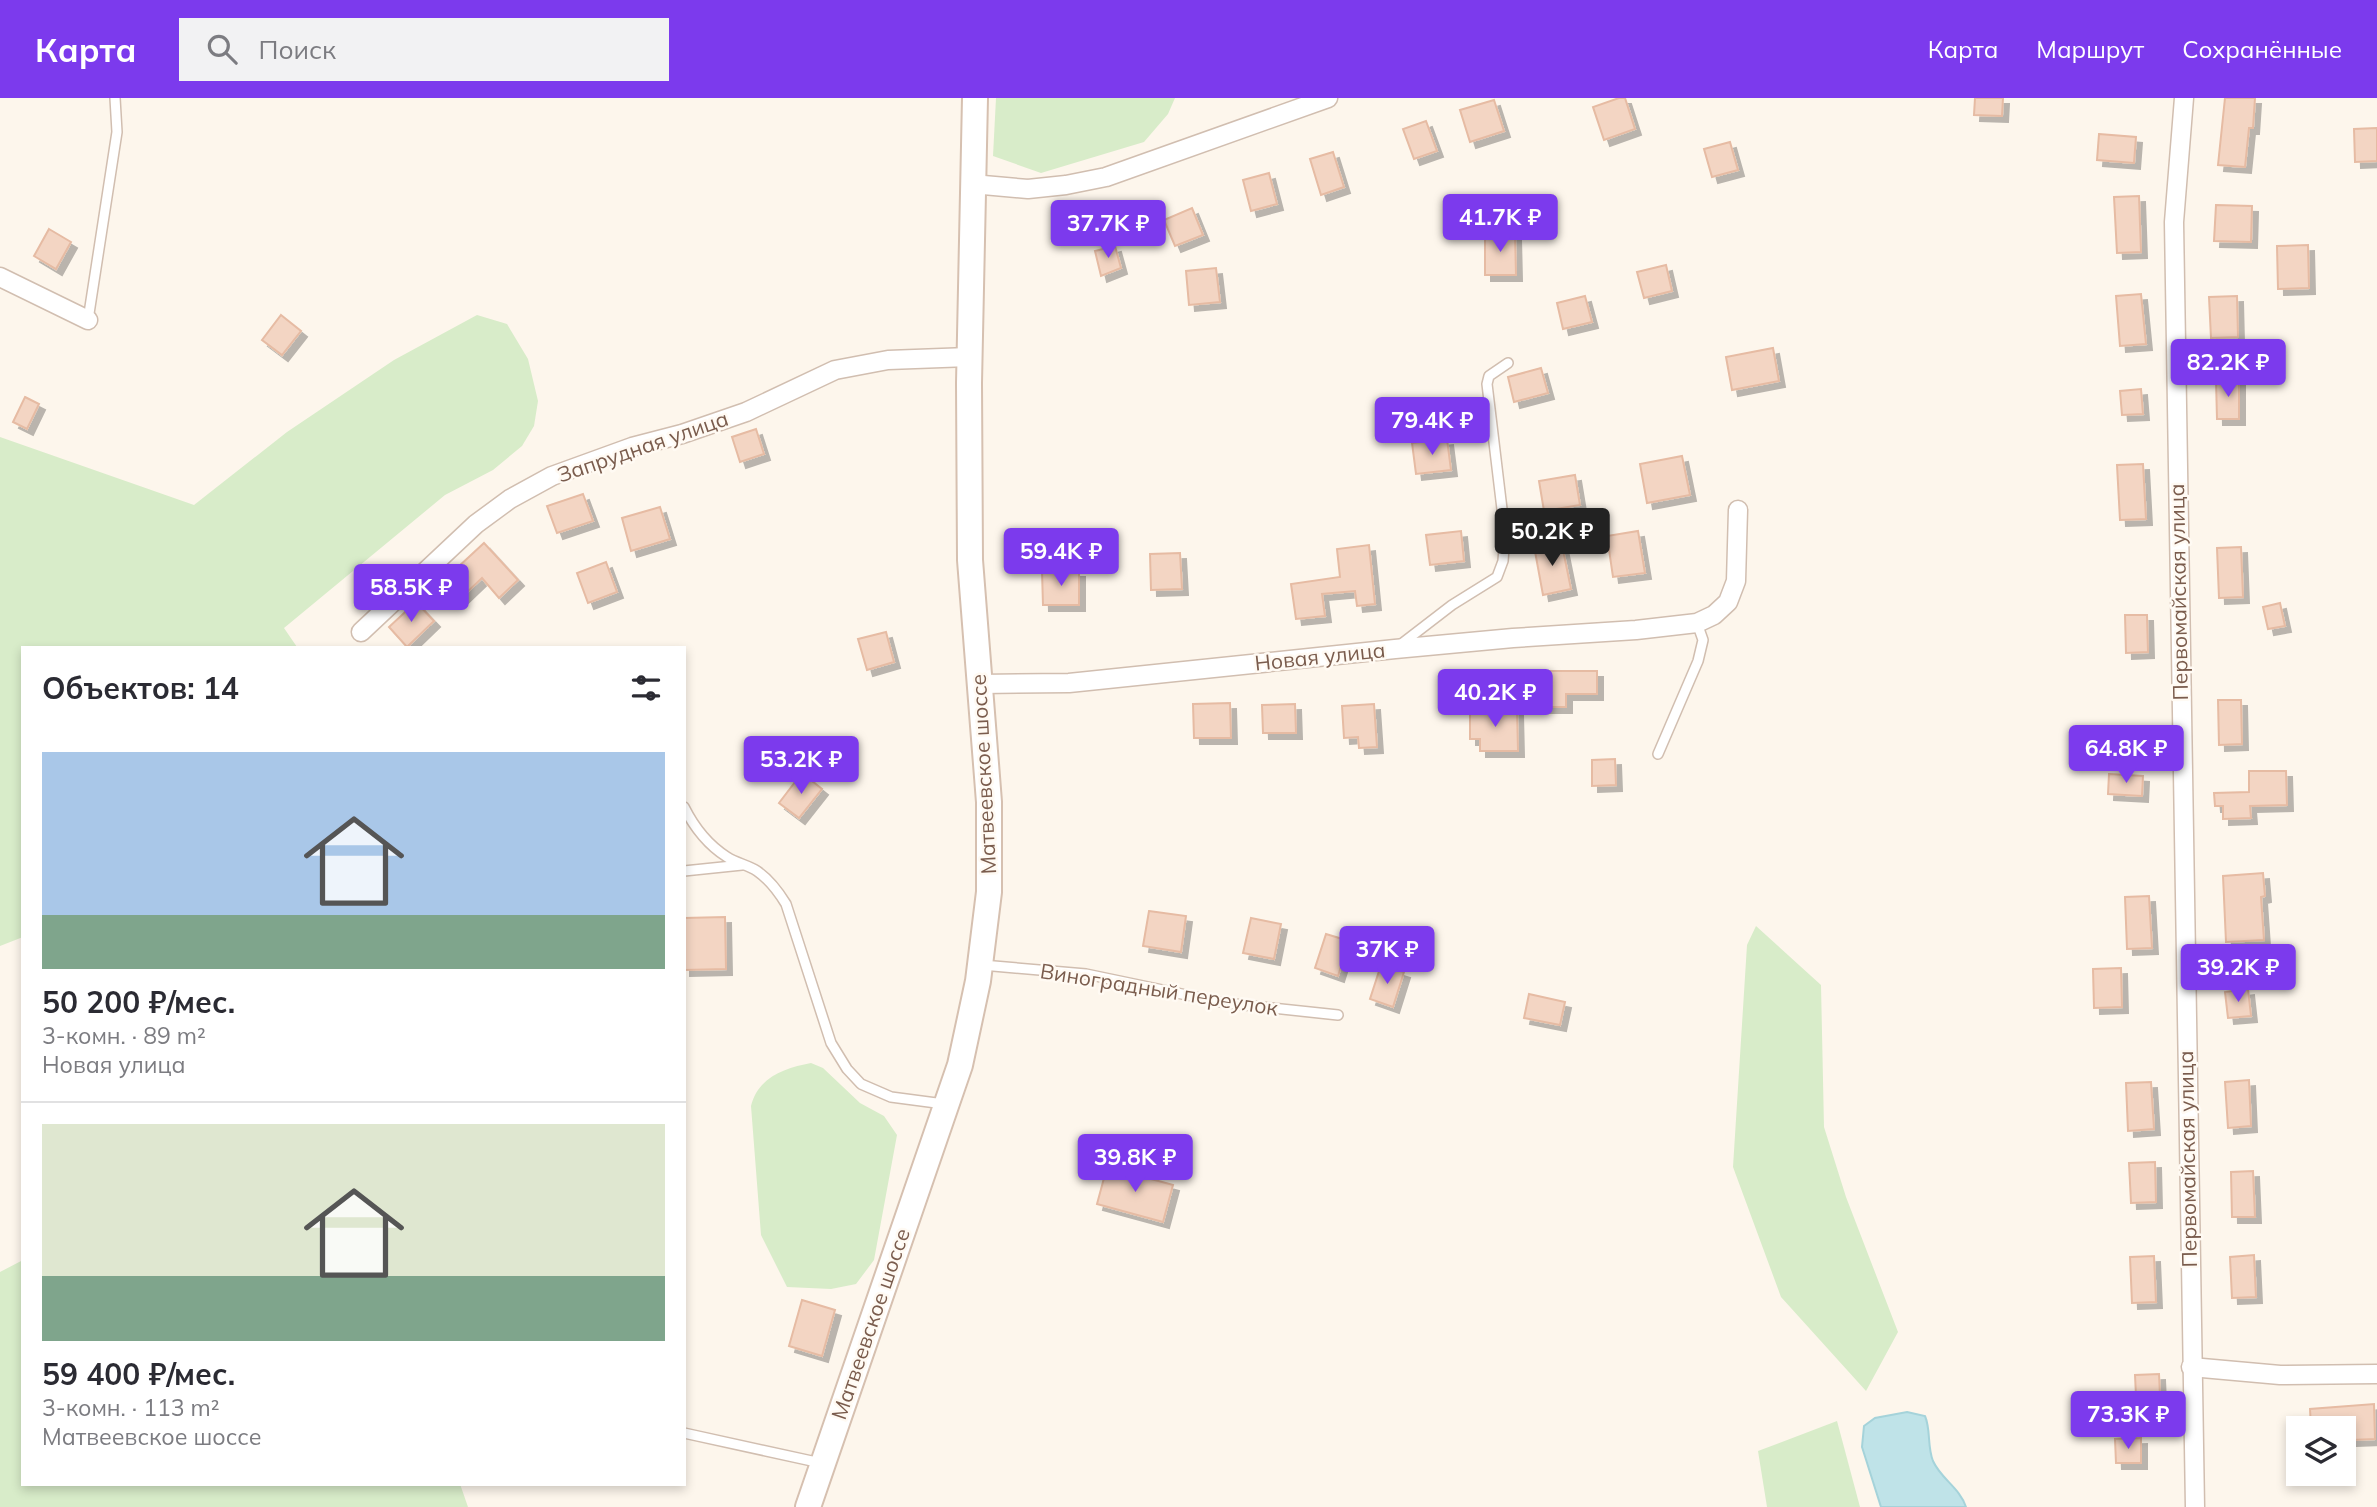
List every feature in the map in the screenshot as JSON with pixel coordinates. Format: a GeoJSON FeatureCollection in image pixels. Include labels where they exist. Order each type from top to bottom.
{"type":"FeatureCollection","features":[{"type":"Feature","properties":{"kind":"main road","name":"Матвеевское шоссе"},"geometry":{"type":"LineString","coordinates":[[808,1507],[960,1065],[980,965],[989,879],[989,803],[970,561],[972,157],[975,98]]}},
{"type":"Feature","properties":{"kind":"street"},"geometry":{"type":"LineString","coordinates":[[972,184],[1028,189],[1106,177],[1328,98]]}},
{"type":"Feature","properties":{"kind":"street","name":"Первомайская улица"},"geometry":{"type":"LineString","coordinates":[[2184,98],[2174,222],[2195,1507]]}},
{"type":"Feature","properties":{"kind":"street"},"geometry":{"type":"LineString","coordinates":[[0,277],[88,320]]}},
{"type":"Feature","properties":{"kind":"street","name":"Запрудная улица"},"geometry":{"type":"LineString","coordinates":[[361,632],[476,524],[510,499],[552,476],[632,447],[682,434],[746,412],[835,370],[888,360],[970,357]]}},
{"type":"Feature","properties":{"kind":"street","name":"Новая улица"},"geometry":{"type":"LineString","coordinates":[[980,684],[1069,683],[1395,649],[1636,630],[1697,622],[1714,615],[1728,602],[1736,581],[1738,510]]}},
{"type":"Feature","properties":{"kind":"street"},"geometry":{"type":"LineString","coordinates":[[2191,1367],[2280,1375],[2377,1374]]}},
{"type":"Feature","properties":{"kind":"lane"},"geometry":{"type":"LineString","coordinates":[[88,320],[117,132],[115,98]]}},
{"type":"Feature","properties":{"kind":"lane"},"geometry":{"type":"LineString","coordinates":[[1395,649],[1452,605],[1497,577],[1503,561],[1505,534],[1488,384],[1489,376],[1508,363]]}},
{"type":"Feature","properties":{"kind":"lane"},"geometry":{"type":"LineString","coordinates":[[1658,754],[1698,661],[1703,640],[1697,622]]}},
{"type":"Feature","properties":{"kind":"lane"},"geometry":{"type":"LineString","coordinates":[[686,810],[711,845],[728,858],[756,871],[776,887],[786,904],[831,1042],[847,1069],[861,1084],[891,1097],[946,1105]]}},
{"type":"Feature","properties":{"kind":"lane"},"geometry":{"type":"LineString","coordinates":[[686,871],[743,865]]}},
{"type":"Feature","properties":{"kind":"lane","name":"Виноградный переулок"},"geometry":{"type":"LineString","coordinates":[[980,965],[1086,974],[1225,1003],[1338,1015]]}},
{"type":"Feature","properties":{"kind":"lane"},"geometry":{"type":"LineString","coordinates":[[686,1433],[823,1463]]}},
{"type":"Feature","properties":{"kind":"green space"},"geometry":{"type":"Polygon","coordinates":[[[996,98],[1175,98],[1168,114],[1144,142],[1041,173],[993,156],[996,98]]]}},
{"type":"Feature","properties":{"kind":"green space"},"geometry":{"type":"Polygon","coordinates":[[[477,315],[507,324],[528,359],[538,401],[534,426],[522,446],[493,470],[445,495],[284,628],[296,646],[21,646],[21,938],[0,946],[0,437],[194,505],[287,432],[394,360],[477,315]]]}},
{"type":"Feature","properties":{"kind":"green space"},"geometry":{"type":"Polygon","coordinates":[[[1756,926],[1821,985],[1824,1127],[1846,1197],[1898,1332],[1866,1391],[1781,1297],[1733,1167],[1747,945],[1756,926]]]}},
{"type":"Feature","properties":{"kind":"green space"},"geometry":{"type":"Polygon","coordinates":[[[811,1063],[823,1068],[860,1103],[884,1116],[897,1135],[874,1260],[856,1284],[831,1289],[787,1287],[761,1235],[751,1106],[766,1081],[782,1071],[811,1063]]]}},
{"type":"Feature","properties":{"kind":"green space"},"geometry":{"type":"Polygon","coordinates":[[[21,1261],[21,1486],[461,1486],[468,1507],[0,1507],[0,1272],[21,1261]]]}},
{"type":"Feature","properties":{"kind":"green space"},"geometry":{"type":"Polygon","coordinates":[[[1837,1421],[1860,1507],[1767,1507],[1758,1451],[1837,1421]]]}},
{"type":"Feature","properties":{"kind":"water"},"geometry":{"type":"Polygon","coordinates":[[[1907,1412],[1925,1416],[1933,1461],[1966,1507],[1881,1507],[1862,1447],[1864,1426],[1875,1418],[1907,1412]]]}},
{"type":"Feature","properties":{"kind":"building"},"geometry":{"type":"Polygon","coordinates":[[[1625,98],[1635,129],[1604,140],[1593,107],[1625,98]]]}},
{"type":"Feature","properties":{"kind":"building"},"geometry":{"type":"Polygon","coordinates":[[[1975,98],[2003,98],[2002,116],[1974,115],[1975,98]]]}},
{"type":"Feature","properties":{"kind":"building"},"geometry":{"type":"Polygon","coordinates":[[[2225,98],[2255,98],[2253,128],[2249,128],[2245,167],[2218,165],[2225,98]]]}},
{"type":"Feature","properties":{"kind":"building"},"geometry":{"type":"Polygon","coordinates":[[[1494,100],[1504,131],[1470,142],[1460,110],[1494,100]]]}},
{"type":"Feature","properties":{"kind":"building"},"geometry":{"type":"Polygon","coordinates":[[[1426,121],[1437,151],[1414,159],[1403,129],[1426,121]]]}},
{"type":"Feature","properties":{"kind":"building"},"geometry":{"type":"Polygon","coordinates":[[[2377,128],[2377,161],[2355,162],[2354,129],[2377,128]]]}},
{"type":"Feature","properties":{"kind":"building"},"geometry":{"type":"Polygon","coordinates":[[[2099,134],[2136,137],[2134,163],[2097,160],[2099,134]]]}},
{"type":"Feature","properties":{"kind":"building"},"geometry":{"type":"Polygon","coordinates":[[[1730,142],[1738,170],[1712,177],[1704,149],[1730,142]]]}},
{"type":"Feature","properties":{"kind":"building"},"geometry":{"type":"Polygon","coordinates":[[[1333,152],[1344,187],[1321,195],[1310,159],[1333,152]]]}},
{"type":"Feature","properties":{"kind":"building"},"geometry":{"type":"Polygon","coordinates":[[[1269,173],[1277,204],[1251,211],[1243,180],[1269,173]]]}},
{"type":"Feature","properties":{"kind":"building"},"geometry":{"type":"Polygon","coordinates":[[[2139,196],[2141,252],[2117,253],[2114,197],[2139,196]]]}},
{"type":"Feature","properties":{"kind":"building"},"geometry":{"type":"Polygon","coordinates":[[[2216,205],[2252,206],[2251,242],[2214,241],[2216,205]]]}},
{"type":"Feature","properties":{"kind":"building"},"geometry":{"type":"Polygon","coordinates":[[[1192,208],[1203,235],[1175,246],[1164,220],[1192,208]]]}},
{"type":"Feature","properties":{"kind":"building"},"geometry":{"type":"Polygon","coordinates":[[[49,229],[71,242],[56,269],[34,256],[49,229]]]}},
{"type":"Feature","properties":{"kind":"building"},"geometry":{"type":"Polygon","coordinates":[[[1485,233],[1515,233],[1516,275],[1485,275],[1485,233]]]}},
{"type":"Feature","properties":{"kind":"building"},"geometry":{"type":"Polygon","coordinates":[[[2308,245],[2309,288],[2278,289],[2277,246],[2308,245]]]}},
{"type":"Feature","properties":{"kind":"building"},"geometry":{"type":"Polygon","coordinates":[[[1115,246],[1121,268],[1101,276],[1095,251],[1115,246]]]}},
{"type":"Feature","properties":{"kind":"building"},"geometry":{"type":"Polygon","coordinates":[[[1666,265],[1672,291],[1644,298],[1637,272],[1666,265]]]}},
{"type":"Feature","properties":{"kind":"building"},"geometry":{"type":"Polygon","coordinates":[[[1216,268],[1220,302],[1189,305],[1186,271],[1216,268]]]}},
{"type":"Feature","properties":{"kind":"building"},"geometry":{"type":"Polygon","coordinates":[[[2141,294],[2146,344],[2120,346],[2116,296],[2141,294]]]}},
{"type":"Feature","properties":{"kind":"building"},"geometry":{"type":"Polygon","coordinates":[[[1585,296],[1592,322],[1563,329],[1557,303],[1585,296]]]}},
{"type":"Feature","properties":{"kind":"building"},"geometry":{"type":"Polygon","coordinates":[[[2237,296],[2238,337],[2211,338],[2209,297],[2237,296]]]}},
{"type":"Feature","properties":{"kind":"building"},"geometry":{"type":"Polygon","coordinates":[[[281,315],[301,331],[282,355],[262,340],[281,315]]]}},
{"type":"Feature","properties":{"kind":"building"},"geometry":{"type":"Polygon","coordinates":[[[1773,348],[1779,381],[1732,390],[1726,357],[1773,348]]]}},
{"type":"Feature","properties":{"kind":"building"},"geometry":{"type":"Polygon","coordinates":[[[1541,368],[1548,393],[1514,402],[1508,377],[1541,368]]]}},
{"type":"Feature","properties":{"kind":"building"},"geometry":{"type":"Polygon","coordinates":[[[2216,380],[2239,380],[2239,419],[2217,419],[2216,380]]]}},
{"type":"Feature","properties":{"kind":"building"},"geometry":{"type":"Polygon","coordinates":[[[2141,389],[2143,414],[2122,415],[2120,391],[2141,389]]]}},
{"type":"Feature","properties":{"kind":"building"},"geometry":{"type":"Polygon","coordinates":[[[25,397],[39,404],[27,429],[13,422],[25,397]]]}},
{"type":"Feature","properties":{"kind":"building"},"geometry":{"type":"Polygon","coordinates":[[[756,429],[764,454],[740,462],[732,437],[756,429]]]}},
{"type":"Feature","properties":{"kind":"building"},"geometry":{"type":"Polygon","coordinates":[[[1447,439],[1451,470],[1416,474],[1412,443],[1447,439]]]}},
{"type":"Feature","properties":{"kind":"building"},"geometry":{"type":"Polygon","coordinates":[[[1682,456],[1690,495],[1647,503],[1640,464],[1682,456]]]}},
{"type":"Feature","properties":{"kind":"building"},"geometry":{"type":"Polygon","coordinates":[[[2143,464],[2146,519],[2120,520],[2117,465],[2143,464]]]}},
{"type":"Feature","properties":{"kind":"building"},"geometry":{"type":"Polygon","coordinates":[[[1575,475],[1580,505],[1544,511],[1539,481],[1575,475]]]}},
{"type":"Feature","properties":{"kind":"building"},"geometry":{"type":"Polygon","coordinates":[[[583,494],[593,521],[557,533],[547,506],[583,494]]]}},
{"type":"Feature","properties":{"kind":"building"},"geometry":{"type":"Polygon","coordinates":[[[660,507],[670,539],[631,551],[622,518],[660,507]]]}},
{"type":"Feature","properties":{"kind":"building"},"geometry":{"type":"Polygon","coordinates":[[[1461,531],[1464,561],[1430,565],[1426,535],[1461,531]]]}},
{"type":"Feature","properties":{"kind":"building"},"geometry":{"type":"Polygon","coordinates":[[[1638,531],[1645,573],[1613,577],[1607,536],[1638,531]]]}},
{"type":"Feature","properties":{"kind":"building"},"geometry":{"type":"Polygon","coordinates":[[[1561,540],[1571,589],[1543,595],[1534,546],[1561,540]]]}},
{"type":"Feature","properties":{"kind":"building"},"geometry":{"type":"Polygon","coordinates":[[[484,543],[518,580],[499,598],[482,578],[461,598],[444,580],[484,543]]]}},
{"type":"Feature","properties":{"kind":"building"},"geometry":{"type":"Polygon","coordinates":[[[1369,545],[1375,604],[1357,606],[1355,591],[1322,594],[1325,616],[1296,619],[1291,584],[1340,577],[1337,549],[1369,545]]]}},
{"type":"Feature","properties":{"kind":"building"},"geometry":{"type":"Polygon","coordinates":[[[2241,547],[2243,597],[2219,598],[2217,548],[2241,547]]]}},
{"type":"Feature","properties":{"kind":"building"},"geometry":{"type":"Polygon","coordinates":[[[1180,553],[1182,589],[1151,590],[1150,554],[1180,553]]]}},
{"type":"Feature","properties":{"kind":"building"},"geometry":{"type":"Polygon","coordinates":[[[606,562],[617,592],[588,603],[577,573],[606,562]]]}},
{"type":"Feature","properties":{"kind":"building"},"geometry":{"type":"Polygon","coordinates":[[[1042,571],[1079,571],[1079,605],[1043,605],[1042,571]]]}},
{"type":"Feature","properties":{"kind":"building"},"geometry":{"type":"Polygon","coordinates":[[[416,602],[434,621],[408,646],[389,627],[416,602]]]}},
{"type":"Feature","properties":{"kind":"building"},"geometry":{"type":"Polygon","coordinates":[[[2280,603],[2285,626],[2268,629],[2263,607],[2280,603]]]}},
{"type":"Feature","properties":{"kind":"building"},"geometry":{"type":"Polygon","coordinates":[[[2125,615],[2147,615],[2148,652],[2126,653],[2125,615]]]}},
{"type":"Feature","properties":{"kind":"building"},"geometry":{"type":"Polygon","coordinates":[[[886,632],[894,662],[867,670],[858,639],[886,632]]]}},
{"type":"Feature","properties":{"kind":"building"},"geometry":{"type":"Polygon","coordinates":[[[1539,671],[1597,671],[1597,694],[1566,694],[1566,707],[1539,707],[1539,671]]]}},
{"type":"Feature","properties":{"kind":"building"},"geometry":{"type":"Polygon","coordinates":[[[2218,700],[2241,700],[2242,744],[2219,745],[2218,700]]]}},
{"type":"Feature","properties":{"kind":"building"},"geometry":{"type":"Polygon","coordinates":[[[1230,703],[1231,738],[1194,738],[1193,704],[1230,703]]]}},
{"type":"Feature","properties":{"kind":"building"},"geometry":{"type":"Polygon","coordinates":[[[1295,704],[1296,733],[1263,733],[1262,705],[1295,704]]]}},
{"type":"Feature","properties":{"kind":"building"},"geometry":{"type":"Polygon","coordinates":[[[1374,704],[1377,747],[1359,748],[1358,737],[1344,738],[1342,706],[1374,704]]]}},
{"type":"Feature","properties":{"kind":"building"},"geometry":{"type":"Polygon","coordinates":[[[1470,709],[1517,709],[1518,751],[1480,751],[1480,739],[1470,739],[1470,709]]]}},
{"type":"Feature","properties":{"kind":"building"},"geometry":{"type":"Polygon","coordinates":[[[1615,759],[1616,785],[1592,786],[1592,760],[1615,759]]]}},
{"type":"Feature","properties":{"kind":"building"},"geometry":{"type":"Polygon","coordinates":[[[2249,771],[2286,771],[2287,805],[2250,806],[2251,818],[2223,819],[2223,806],[2215,806],[2214,793],[2249,792],[2249,771]]]}},
{"type":"Feature","properties":{"kind":"building"},"geometry":{"type":"Polygon","coordinates":[[[802,773],[822,789],[799,818],[779,803],[802,773]]]}},
{"type":"Feature","properties":{"kind":"building"},"geometry":{"type":"Polygon","coordinates":[[[2109,774],[2143,776],[2142,796],[2108,794],[2109,774]]]}},
{"type":"Feature","properties":{"kind":"building"},"geometry":{"type":"Polygon","coordinates":[[[2263,873],[2265,896],[2261,897],[2264,940],[2226,942],[2223,876],[2263,873]]]}},
{"type":"Feature","properties":{"kind":"building"},"geometry":{"type":"Polygon","coordinates":[[[2149,896],[2152,948],[2127,949],[2125,897],[2149,896]]]}},
{"type":"Feature","properties":{"kind":"building"},"geometry":{"type":"Polygon","coordinates":[[[1149,911],[1186,916],[1181,952],[1143,946],[1149,911]]]}},
{"type":"Feature","properties":{"kind":"building"},"geometry":{"type":"Polygon","coordinates":[[[725,917],[726,969],[686,970],[686,918],[725,917]]]}},
{"type":"Feature","properties":{"kind":"building"},"geometry":{"type":"Polygon","coordinates":[[[1251,918],[1281,924],[1274,959],[1243,953],[1251,918]]]}},
{"type":"Feature","properties":{"kind":"building"},"geometry":{"type":"Polygon","coordinates":[[[1326,934],[1349,941],[1338,976],[1315,968],[1326,934]]]}},
{"type":"Feature","properties":{"kind":"building"},"geometry":{"type":"Polygon","coordinates":[[[1381,965],[1404,972],[1393,1007],[1370,999],[1381,965]]]}},
{"type":"Feature","properties":{"kind":"building"},"geometry":{"type":"Polygon","coordinates":[[[2121,968],[2122,1007],[2094,1008],[2093,969],[2121,968]]]}},
{"type":"Feature","properties":{"kind":"building"},"geometry":{"type":"Polygon","coordinates":[[[2248,989],[2251,1016],[2228,1018],[2225,992],[2248,989]]]}},
{"type":"Feature","properties":{"kind":"building"},"geometry":{"type":"Polygon","coordinates":[[[1529,994],[1565,1002],[1560,1025],[1524,1018],[1529,994]]]}},
{"type":"Feature","properties":{"kind":"building"},"geometry":{"type":"Polygon","coordinates":[[[2249,1080],[2251,1126],[2228,1128],[2225,1082],[2249,1080]]]}},
{"type":"Feature","properties":{"kind":"building"},"geometry":{"type":"Polygon","coordinates":[[[2151,1082],[2154,1129],[2128,1131],[2126,1083],[2151,1082]]]}},
{"type":"Feature","properties":{"kind":"building"},"geometry":{"type":"Polygon","coordinates":[[[2155,1162],[2156,1202],[2131,1203],[2129,1163],[2155,1162]]]}},
{"type":"Feature","properties":{"kind":"building"},"geometry":{"type":"Polygon","coordinates":[[[1107,1167],[1173,1185],[1163,1222],[1097,1204],[1107,1167]]]}},
{"type":"Feature","properties":{"kind":"building"},"geometry":{"type":"Polygon","coordinates":[[[2253,1171],[2255,1217],[2232,1217],[2231,1172],[2253,1171]]]}},
{"type":"Feature","properties":{"kind":"building"},"geometry":{"type":"Polygon","coordinates":[[[2254,1255],[2256,1297],[2232,1298],[2230,1257],[2254,1255]]]}},
{"type":"Feature","properties":{"kind":"building"},"geometry":{"type":"Polygon","coordinates":[[[2154,1256],[2156,1302],[2132,1303],[2130,1257],[2154,1256]]]}},
{"type":"Feature","properties":{"kind":"building"},"geometry":{"type":"Polygon","coordinates":[[[802,1300],[835,1310],[822,1356],[789,1346],[802,1300]]]}},
{"type":"Feature","properties":{"kind":"building"},"geometry":{"type":"Polygon","coordinates":[[[2159,1374],[2160,1396],[2136,1396],[2135,1375],[2159,1374]]]}},
{"type":"Feature","properties":{"kind":"building"},"geometry":{"type":"Polygon","coordinates":[[[2374,1404],[2375,1439],[2356,1440],[2356,1416],[2310,1416],[2310,1409],[2374,1404]]]}},
{"type":"Feature","properties":{"kind":"building"},"geometry":{"type":"Polygon","coordinates":[[[2141,1438],[2141,1463],[2116,1463],[2115,1439],[2141,1438]]]}}]}
